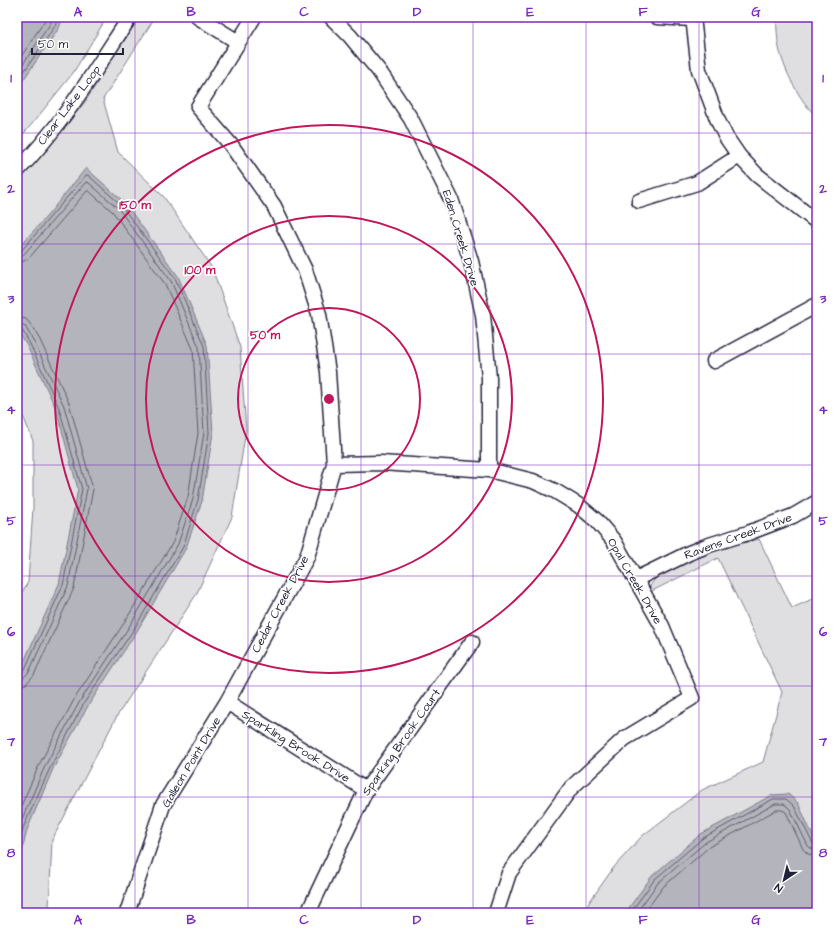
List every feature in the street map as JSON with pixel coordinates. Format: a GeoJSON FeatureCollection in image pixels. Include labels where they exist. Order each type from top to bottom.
{"type":"FeatureCollection","features":[{"type":"Feature","properties":{"kind":"street","name":"Clear Lake Loop"},"geometry":{"type":"LineString","coordinates":[[17,170],[54,128],[71,105],[130,17]]}},
{"type":"Feature","properties":{"kind":"street"},"geometry":{"type":"LineString","coordinates":[[198,17],[238,42],[249,19]]}},
{"type":"Feature","properties":{"kind":"street","name":"Eden Creek Drive"},"geometry":{"type":"LineString","coordinates":[[331,17],[350,36],[379,71],[411,119],[451,199],[471,261],[483,315],[489,378],[489,470]]}},
{"type":"Feature","properties":{"kind":"street"},"geometry":{"type":"LineString","coordinates":[[657,17],[692,18],[699,70],[726,138],[739,156],[757,175],[817,222]]}},
{"type":"Feature","properties":{"kind":"street","name":"Cedar Creek Drive"},"geometry":{"type":"LineString","coordinates":[[227,702],[307,557],[334,464],[328,372],[319,314],[305,270],[274,206],[232,145],[198,107],[238,42]]}},
{"type":"Feature","properties":{"kind":"street"},"geometry":{"type":"LineString","coordinates":[[639,201],[697,183],[739,156]]}},
{"type":"Feature","properties":{"kind":"street"},"geometry":{"type":"LineString","coordinates":[[714,361],[817,305]]}},
{"type":"Feature","properties":{"kind":"street","name":"Opal Creek Drive"},"geometry":{"type":"LineString","coordinates":[[334,464],[381,464],[489,470],[533,481],[578,505],[597,521],[614,541],[662,626],[692,698],[624,739],[571,788],[509,873],[496,913]]}},
{"type":"Feature","properties":{"kind":"street","name":"Ravens Creek Drive"},"geometry":{"type":"LineString","coordinates":[[636,579],[709,545],[748,533],[794,516],[817,502]]}},
{"type":"Feature","properties":{"kind":"street","name":"Sparking Brook Court"},"geometry":{"type":"LineString","coordinates":[[308,913],[366,790],[472,642]]}},
{"type":"Feature","properties":{"kind":"street","name":"Sparkling Brook Drive"},"geometry":{"type":"LineString","coordinates":[[227,702],[366,790]]}},
{"type":"Feature","properties":{"kind":"street","name":"Galleon Point Drive"},"geometry":{"type":"LineString","coordinates":[[127,913],[164,805],[227,702]]}},
{"type":"Feature","properties":{"kind":"shaded area"},"geometry":{"type":"Polygon","coordinates":[[[17,17],[107,17],[73,73],[17,141],[17,17]]]}},
{"type":"Feature","properties":{"kind":"shaded area"},"geometry":{"type":"Polygon","coordinates":[[[138,17],[146,17],[152,22],[103,99],[118,152],[164,197],[212,268],[240,347],[246,430],[232,517],[196,595],[117,716],[52,840],[49,908],[35,913],[17,913],[17,601],[28,582],[33,508],[33,441],[17,401],[17,181],[36,162],[85,102],[138,17]]]}},
{"type":"Feature","properties":{"kind":"shaded area"},"geometry":{"type":"Polygon","coordinates":[[[776,17],[817,17],[817,117],[799,94],[781,57],[777,36],[776,17]]]}},
{"type":"Feature","properties":{"kind":"shaded area"},"geometry":{"type":"Polygon","coordinates":[[[759,539],[792,608],[817,597],[817,913],[583,913],[614,867],[642,836],[702,790],[763,762],[782,692],[718,558],[650,592],[650,586],[657,576],[717,549],[759,539]]]}},
{"type":"Feature","properties":{"kind":"water"},"geometry":{"type":"Polygon","coordinates":[[[17,17],[63,17],[59,28],[17,89],[17,17]]]}},
{"type":"Feature","properties":{"kind":"water"},"geometry":{"type":"Polygon","coordinates":[[[86,168],[124,202],[178,276],[207,345],[213,433],[202,501],[186,548],[137,631],[88,706],[53,769],[27,830],[17,871],[17,673],[21,668],[59,584],[78,489],[56,409],[27,346],[17,330],[17,249],[47,216],[86,168]]]}},
{"type":"Feature","properties":{"kind":"water"},"geometry":{"type":"Polygon","coordinates":[[[788,794],[798,803],[817,845],[817,913],[625,913],[652,876],[701,834],[772,795],[788,794]]]}}]}
